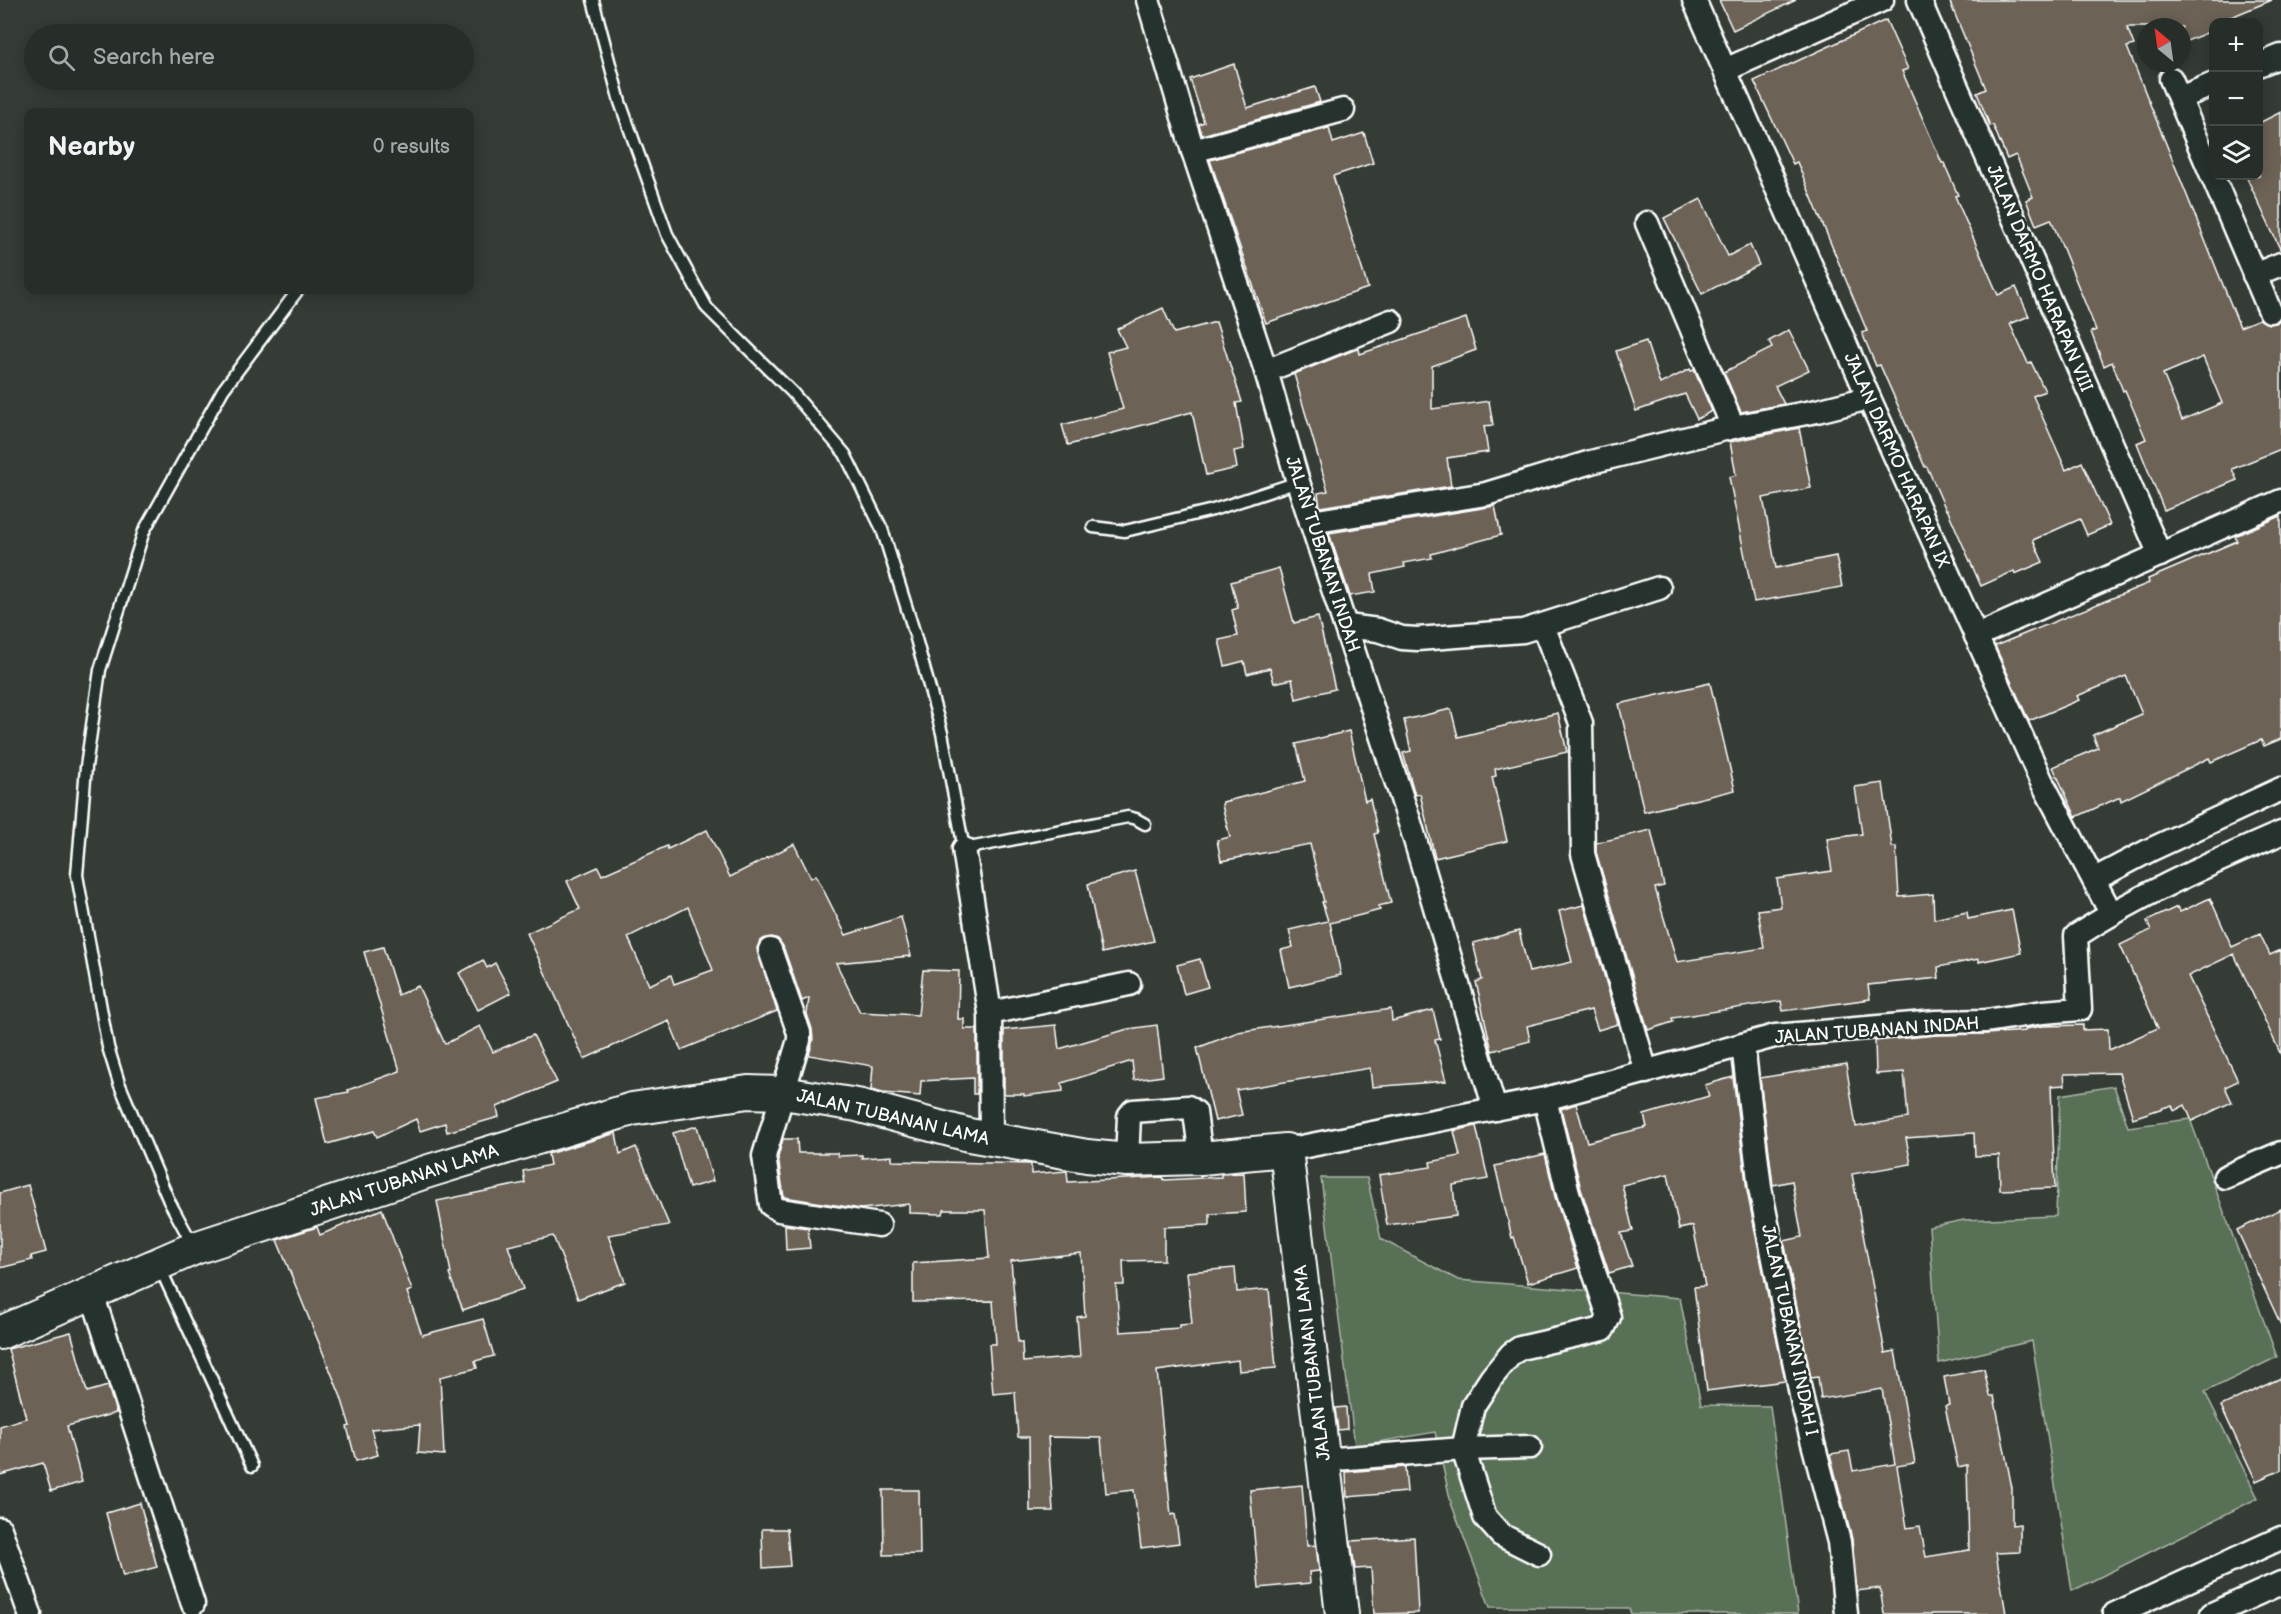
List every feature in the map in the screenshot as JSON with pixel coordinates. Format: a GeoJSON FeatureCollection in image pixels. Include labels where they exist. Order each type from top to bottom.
{"type":"FeatureCollection","features":[{"type":"Feature","properties":{"kind":"street","name":"JALAN TUBANAN INDAH"},"geometry":{"type":"LineString","coordinates":[[1148,0],[1193,151],[1266,371],[1298,482],[1410,823],[1495,1109]]}},
{"type":"Feature","properties":{"kind":"street","name":"JALAN DARMO HARAPAN IX"},"geometry":{"type":"LineString","coordinates":[[1694,0],[1869,398],[2041,780],[2111,913]]}},
{"type":"Feature","properties":{"kind":"street"},"geometry":{"type":"LineString","coordinates":[[1725,70],[1882,0]]}},
{"type":"Feature","properties":{"kind":"street","name":"JALAN DARMO HARAPAN VIII"},"geometry":{"type":"LineString","coordinates":[[1919,0],[2160,555]]}},
{"type":"Feature","properties":{"kind":"street"},"geometry":{"type":"LineString","coordinates":[[2263,64],[2281,56]]}},
{"type":"Feature","properties":{"kind":"street"},"geometry":{"type":"LineString","coordinates":[[2209,85],[2176,88],[2270,311]]}},
{"type":"Feature","properties":{"kind":"street"},"geometry":{"type":"LineString","coordinates":[[1193,151],[1343,110]]}},
{"type":"Feature","properties":{"kind":"street"},"geometry":{"type":"LineString","coordinates":[[1647,223],[1733,427]]}},
{"type":"Feature","properties":{"kind":"street"},"geometry":{"type":"LineString","coordinates":[[2254,275],[2281,264]]}},
{"type":"Feature","properties":{"kind":"street"},"geometry":{"type":"LineString","coordinates":[[1266,371],[1391,321]]}},
{"type":"Feature","properties":{"kind":"street"},"geometry":{"type":"LineString","coordinates":[[1311,522],[1486,494],[1591,462],[1733,427],[1817,411],[1869,398]]}},
{"type":"Feature","properties":{"kind":"street"},"geometry":{"type":"LineString","coordinates":[[1976,636],[2281,501]]}},
{"type":"Feature","properties":{"kind":"street"},"geometry":{"type":"LineString","coordinates":[[1347,626],[1417,639],[1523,631],[1659,588]]}},
{"type":"Feature","properties":{"kind":"street"},"geometry":{"type":"LineString","coordinates":[[1543,626],[1581,723],[1583,854],[1646,1072]]}},
{"type":"Feature","properties":{"kind":"street"},"geometry":{"type":"LineString","coordinates":[[2095,879],[2150,850],[2281,789]]}},
{"type":"Feature","properties":{"kind":"street"},"geometry":{"type":"LineString","coordinates":[[2111,913],[2164,885],[2281,833]]}},
{"type":"Feature","properties":{"kind":"street"},"geometry":{"type":"LineString","coordinates":[[964,849],[990,1013],[992,1140]]}},
{"type":"Feature","properties":{"kind":"street","name":"JALAN TUBANAN INDAH"},"geometry":{"type":"LineString","coordinates":[[1286,1150],[1545,1100],[1774,1036],[1936,1022],[1986,1022],[2043,1012],[2080,1009],[2076,936],[2111,913]]}},
{"type":"Feature","properties":{"kind":"street"},"geometry":{"type":"LineString","coordinates":[[770,950],[799,1033],[794,1062],[764,1156],[771,1205],[778,1210],[879,1225]]}},
{"type":"Feature","properties":{"kind":"street"},"geometry":{"type":"LineString","coordinates":[[990,1013],[1129,984]]}},
{"type":"Feature","properties":{"kind":"street","name":"JALAN TUBANAN INDAH I"},"geometry":{"type":"LineString","coordinates":[[1743,1045],[1760,1188],[1803,1405],[1839,1542],[1846,1614]]}},
{"type":"Feature","properties":{"kind":"street","name":"JALAN TUBANAN LAMA"},"geometry":{"type":"LineString","coordinates":[[0,1333],[195,1248],[429,1171],[632,1109],[748,1092],[783,1093],[857,1105],[992,1140],[1087,1156],[1127,1160],[1201,1158],[1286,1150],[1342,1614]]}},
{"type":"Feature","properties":{"kind":"street"},"geometry":{"type":"LineString","coordinates":[[1539,1554],[1502,1535],[1485,1516],[1463,1449],[1473,1406],[1511,1354],[1532,1344],[1603,1329],[1608,1323],[1609,1317],[1568,1193],[1545,1100]]}},
{"type":"Feature","properties":{"kind":"street"},"geometry":{"type":"LineString","coordinates":[[1127,1160],[1129,1116],[1133,1111],[1188,1107],[1195,1112],[1201,1158]]}},
{"type":"Feature","properties":{"kind":"street"},"geometry":{"type":"LineString","coordinates":[[2225,1177],[2281,1153]]}},
{"type":"Feature","properties":{"kind":"street"},"geometry":{"type":"LineString","coordinates":[[92,1294],[193,1604]]}},
{"type":"Feature","properties":{"kind":"street"},"geometry":{"type":"LineString","coordinates":[[1323,1460],[1463,1449],[1530,1447]]}},
{"type":"Feature","properties":{"kind":"street"},"geometry":{"type":"LineString","coordinates":[[0,1529],[30,1614]]}},
{"type":"Feature","properties":{"kind":"street"},"geometry":{"type":"LineString","coordinates":[[2115,1614],[2281,1538]]}},
{"type":"Feature","properties":{"kind":"street"},"geometry":{"type":"LineString","coordinates":[[2212,1614],[2281,1583]]}},
{"type":"Feature","properties":{"kind":"lane"},"geometry":{"type":"LineString","coordinates":[[593,0],[620,102],[667,234],[707,308],[792,392],[845,454],[882,529],[913,628],[942,733],[964,849],[1128,818],[1145,824]]}},
{"type":"Feature","properties":{"kind":"lane"},"geometry":{"type":"LineString","coordinates":[[195,1248],[169,1201],[119,1083],[108,1047],[77,875],[86,767],[100,670],[144,531],[223,390],[295,294]]}},
{"type":"Feature","properties":{"kind":"lane"},"geometry":{"type":"LineString","coordinates":[[1093,527],[1125,531],[1213,510],[1298,482]]}},
{"type":"Feature","properties":{"kind":"lane"},"geometry":{"type":"LineString","coordinates":[[158,1264],[252,1466]]}},
{"type":"Feature","properties":{"kind":"green space"},"geometry":{"type":"Polygon","coordinates":[[[2114,1086],[2128,1127],[2190,1119],[2277,1357],[2205,1392],[2258,1498],[2072,1591],[2032,1341],[1939,1363],[1929,1227],[1964,1220],[2056,1216],[2060,1095],[2114,1086]]]}},
{"type":"Feature","properties":{"kind":"green space"},"geometry":{"type":"Polygon","coordinates":[[[1321,1178],[1367,1178],[1381,1239],[1458,1280],[1680,1298],[1701,1405],[1770,1406],[1798,1614],[1631,1614],[1629,1608],[1490,1607],[1451,1503],[1435,1432],[1355,1446],[1321,1178]]]}},
{"type":"Feature","properties":{"kind":"building"},"geometry":{"type":"Polygon","coordinates":[[[1719,0],[1796,0],[1733,30],[1719,0]]]}},
{"type":"Feature","properties":{"kind":"building"},"geometry":{"type":"Polygon","coordinates":[[[1949,0],[2272,0],[2229,18],[2209,18],[2209,32],[2191,39],[2191,18],[2137,18],[2137,27],[2127,27],[2134,45],[2127,47],[2240,327],[2259,319],[2269,324],[2281,319],[2281,449],[2232,469],[2237,480],[2164,510],[2137,443],[2146,439],[2112,362],[2104,366],[2091,332],[2096,330],[2051,219],[2036,225],[2026,200],[2033,197],[2016,155],[2007,159],[1993,125],[1990,126],[1977,93],[1986,89],[1949,0]],[[2203,357],[2163,374],[2182,420],[2222,403],[2203,357]]]}},
{"type":"Feature","properties":{"kind":"building"},"geometry":{"type":"Polygon","coordinates":[[[1886,20],[1908,69],[1902,71],[1958,195],[1955,196],[1998,295],[2016,287],[2029,316],[2010,324],[2028,363],[2031,362],[2045,391],[2033,396],[2066,470],[2082,462],[2110,525],[2087,535],[2080,519],[2033,540],[2043,562],[2015,574],[2014,571],[1981,586],[1880,365],[1876,366],[1862,333],[1867,331],[1797,162],[1793,164],[1754,81],[1886,20]]]}},
{"type":"Feature","properties":{"kind":"building"},"geometry":{"type":"Polygon","coordinates":[[[1234,64],[1247,108],[1315,87],[1320,102],[1202,135],[1199,124],[1204,122],[1190,79],[1234,64]]]}},
{"type":"Feature","properties":{"kind":"building"},"geometry":{"type":"Polygon","coordinates":[[[2281,112],[2281,251],[2248,180],[2263,180],[2263,121],[2281,112]]]}},
{"type":"Feature","properties":{"kind":"building"},"geometry":{"type":"Polygon","coordinates":[[[1329,128],[1333,143],[1364,133],[1373,163],[1333,176],[1368,288],[1266,323],[1210,160],[1329,128]]]}},
{"type":"Feature","properties":{"kind":"building"},"geometry":{"type":"Polygon","coordinates":[[[1701,199],[1728,256],[1750,245],[1759,265],[1702,294],[1664,218],[1701,199]]]}},
{"type":"Feature","properties":{"kind":"building"},"geometry":{"type":"Polygon","coordinates":[[[1163,308],[1174,333],[1216,322],[1242,402],[1236,403],[1244,449],[1234,451],[1237,468],[1206,475],[1192,412],[1068,445],[1062,425],[1123,409],[1107,352],[1126,347],[1117,329],[1163,308]]]}},
{"type":"Feature","properties":{"kind":"building"},"geometry":{"type":"Polygon","coordinates":[[[1466,318],[1476,350],[1432,366],[1432,409],[1489,401],[1493,425],[1484,426],[1488,452],[1447,458],[1451,486],[1320,507],[1318,493],[1328,491],[1294,374],[1354,350],[1359,349],[1360,354],[1466,318]]]}},
{"type":"Feature","properties":{"kind":"building"},"geometry":{"type":"Polygon","coordinates":[[[1789,330],[1809,370],[1775,386],[1784,404],[1741,412],[1724,372],[1772,348],[1769,341],[1789,330]]]}},
{"type":"Feature","properties":{"kind":"building"},"geometry":{"type":"Polygon","coordinates":[[[1646,341],[1660,384],[1690,369],[1694,370],[1712,411],[1697,419],[1685,394],[1636,411],[1616,351],[1646,341]]]}},
{"type":"Feature","properties":{"kind":"building"},"geometry":{"type":"Polygon","coordinates":[[[1799,428],[1811,488],[1763,498],[1776,568],[1836,556],[1842,587],[1754,602],[1729,477],[1736,475],[1730,442],[1799,428]]]}},
{"type":"Feature","properties":{"kind":"building"},"geometry":{"type":"Polygon","coordinates":[[[1495,506],[1501,535],[1431,554],[1432,558],[1404,563],[1405,567],[1372,574],[1375,592],[1350,596],[1329,533],[1495,506]]]}},
{"type":"Feature","properties":{"kind":"building"},"geometry":{"type":"Polygon","coordinates":[[[2281,516],[2281,739],[2264,746],[2261,740],[2211,762],[2209,758],[2121,801],[2120,797],[2076,817],[2053,767],[2098,748],[2093,735],[2142,714],[2126,676],[2077,696],[2079,700],[2029,721],[1995,646],[2149,583],[2148,579],[2237,541],[2235,536],[2281,516]]]}},
{"type":"Feature","properties":{"kind":"building"},"geometry":{"type":"Polygon","coordinates":[[[1279,568],[1294,623],[1318,617],[1335,689],[1296,699],[1292,679],[1274,683],[1270,668],[1247,674],[1244,661],[1225,666],[1219,640],[1238,636],[1232,610],[1238,608],[1231,582],[1279,568]]]}},
{"type":"Feature","properties":{"kind":"building"},"geometry":{"type":"Polygon","coordinates":[[[1710,683],[1735,790],[1644,812],[1619,704],[1710,683]]]}},
{"type":"Feature","properties":{"kind":"building"},"geometry":{"type":"Polygon","coordinates":[[[1451,709],[1458,737],[1558,713],[1567,752],[1495,769],[1496,776],[1492,777],[1507,841],[1435,858],[1420,794],[1415,795],[1403,753],[1411,751],[1404,720],[1451,709]]]}},
{"type":"Feature","properties":{"kind":"building"},"geometry":{"type":"Polygon","coordinates":[[[1349,731],[1365,801],[1370,799],[1378,833],[1374,834],[1391,903],[1378,906],[1380,910],[1330,923],[1341,975],[1289,987],[1281,950],[1293,947],[1289,930],[1328,921],[1310,844],[1221,861],[1217,840],[1230,837],[1222,805],[1223,802],[1305,781],[1296,744],[1349,731]]]}},
{"type":"Feature","properties":{"kind":"building"},"geometry":{"type":"Polygon","coordinates":[[[1883,783],[1892,847],[1896,847],[1899,897],[1933,894],[1934,919],[1967,912],[1968,919],[2012,910],[2021,953],[1979,962],[1979,959],[1938,967],[1939,978],[1868,985],[1870,999],[1783,1011],[1781,1001],[1672,1018],[1673,1022],[1648,1030],[1596,852],[1596,843],[1651,830],[1664,886],[1655,888],[1677,962],[1764,948],[1758,910],[1781,907],[1777,879],[1832,871],[1827,839],[1862,834],[1855,787],[1883,783]]]}},
{"type":"Feature","properties":{"kind":"building"},"geometry":{"type":"Polygon","coordinates":[[[707,830],[730,877],[794,844],[811,878],[816,875],[846,935],[901,917],[911,956],[836,963],[860,1012],[918,1015],[923,970],[959,971],[958,1019],[964,1019],[964,1029],[977,1029],[977,1094],[973,1094],[973,1078],[921,1081],[920,1096],[883,1093],[871,1090],[873,1066],[809,1055],[813,1040],[807,1014],[809,998],[802,1001],[783,946],[778,939],[772,937],[760,941],[757,948],[777,1011],[681,1050],[669,1021],[584,1059],[527,933],[580,909],[567,881],[598,867],[602,875],[667,846],[668,849],[707,830]],[[688,907],[628,937],[649,985],[671,975],[674,984],[713,970],[688,907]]]}},
{"type":"Feature","properties":{"kind":"building"},"geometry":{"type":"Polygon","coordinates":[[[1135,871],[1154,941],[1102,953],[1088,884],[1135,871]]]}},
{"type":"Feature","properties":{"kind":"building"},"geometry":{"type":"Polygon","coordinates":[[[2210,898],[2232,947],[2260,934],[2270,955],[2281,950],[2281,1055],[2234,954],[2188,976],[2238,1081],[2225,1087],[2232,1102],[2192,1121],[2185,1105],[2174,1111],[2172,1105],[2133,1118],[2119,1073],[2064,1074],[2065,1085],[2051,1086],[2055,1188],[2000,1190],[1999,1155],[1975,1156],[1974,1133],[1906,1138],[1911,1164],[1852,1174],[1885,1353],[1895,1351],[1915,1463],[1897,1466],[1907,1528],[1920,1526],[1926,1557],[1969,1550],[1967,1465],[1958,1467],[1945,1406],[1949,1405],[1944,1377],[1984,1369],[1990,1396],[1994,1396],[2012,1488],[2012,1525],[2020,1524],[2020,1552],[1996,1553],[2006,1614],[1884,1614],[1880,1588],[1857,1591],[1852,1539],[1830,1454],[1849,1451],[1853,1471],[1895,1464],[1882,1389],[1821,1399],[1818,1377],[1811,1378],[1784,1241],[1802,1237],[1792,1181],[1773,1185],[1760,1078],[1846,1064],[1856,1127],[1908,1118],[1904,1072],[1876,1074],[1875,1041],[1937,1035],[2025,1031],[2025,1029],[2043,1026],[2083,1025],[2083,1030],[2108,1029],[2109,1050],[2158,1028],[2120,945],[2151,930],[2147,921],[2177,907],[2180,912],[2210,898]]]}},
{"type":"Feature","properties":{"kind":"building"},"geometry":{"type":"Polygon","coordinates":[[[1584,905],[1618,1024],[1598,1030],[1591,1010],[1527,1026],[1530,1041],[1492,1051],[1476,982],[1482,980],[1473,943],[1519,931],[1529,972],[1572,962],[1559,911],[1584,905]]]}},
{"type":"Feature","properties":{"kind":"building"},"geometry":{"type":"Polygon","coordinates":[[[383,947],[398,995],[418,986],[445,1044],[480,1026],[493,1052],[533,1035],[557,1082],[497,1107],[499,1117],[447,1132],[445,1123],[420,1131],[416,1119],[377,1137],[374,1131],[327,1144],[316,1098],[349,1092],[348,1090],[400,1071],[364,952],[383,947]]]}},
{"type":"Feature","properties":{"kind":"building"},"geometry":{"type":"Polygon","coordinates":[[[1200,959],[1208,987],[1184,994],[1177,965],[1200,959]]]}},
{"type":"Feature","properties":{"kind":"building"},"geometry":{"type":"Polygon","coordinates":[[[483,960],[487,968],[495,963],[511,993],[478,1010],[459,973],[483,960]]]}},
{"type":"Feature","properties":{"kind":"building"},"geometry":{"type":"Polygon","coordinates":[[[1391,1009],[1392,1021],[1433,1010],[1440,1039],[1435,1040],[1446,1081],[1372,1087],[1370,1068],[1236,1090],[1242,1115],[1215,1121],[1197,1048],[1238,1032],[1391,1009]]]}},
{"type":"Feature","properties":{"kind":"building"},"geometry":{"type":"Polygon","coordinates":[[[1056,1025],[1059,1049],[1128,1029],[1157,1025],[1163,1076],[1134,1080],[1132,1061],[1062,1083],[1063,1091],[1024,1096],[1024,1094],[1004,1094],[1004,1030],[1056,1025]]]}},
{"type":"Feature","properties":{"kind":"building"},"geometry":{"type":"Polygon","coordinates":[[[1733,1077],[1747,1191],[1785,1381],[1707,1391],[1694,1287],[1705,1286],[1693,1226],[1679,1229],[1668,1174],[1622,1185],[1633,1231],[1621,1233],[1632,1266],[1609,1273],[1581,1189],[1561,1109],[1576,1104],[1587,1142],[1647,1127],[1644,1115],[1709,1096],[1705,1085],[1733,1077]]]}},
{"type":"Feature","properties":{"kind":"building"},"geometry":{"type":"Polygon","coordinates":[[[697,1126],[713,1181],[689,1188],[673,1133],[697,1126]]]}},
{"type":"Feature","properties":{"kind":"building"},"geometry":{"type":"Polygon","coordinates":[[[1476,1126],[1488,1179],[1453,1185],[1456,1216],[1387,1225],[1379,1175],[1431,1167],[1430,1162],[1460,1156],[1454,1131],[1476,1126]]]}},
{"type":"Feature","properties":{"kind":"building"},"geometry":{"type":"Polygon","coordinates":[[[616,1133],[620,1154],[636,1147],[669,1225],[608,1235],[625,1282],[578,1299],[553,1236],[508,1246],[523,1289],[463,1310],[449,1274],[451,1273],[437,1201],[525,1183],[523,1171],[550,1165],[548,1154],[616,1133]]]}},
{"type":"Feature","properties":{"kind":"building"},"geometry":{"type":"Polygon","coordinates":[[[783,1139],[797,1139],[798,1153],[837,1153],[838,1156],[862,1155],[862,1158],[892,1156],[892,1161],[1031,1164],[1031,1174],[1067,1171],[1068,1182],[1163,1177],[1164,1180],[1221,1177],[1221,1174],[1244,1173],[1246,1212],[1210,1214],[1210,1225],[1164,1227],[1164,1260],[1123,1261],[1124,1285],[1116,1285],[1120,1332],[1180,1328],[1180,1325],[1192,1324],[1187,1272],[1235,1268],[1237,1292],[1269,1289],[1276,1368],[1239,1371],[1238,1360],[1157,1371],[1171,1515],[1175,1514],[1179,1543],[1141,1548],[1134,1490],[1106,1493],[1101,1438],[1048,1437],[1053,1511],[1030,1511],[1029,1437],[1018,1437],[1015,1392],[993,1394],[989,1344],[996,1344],[993,1301],[913,1302],[913,1263],[989,1258],[985,1210],[944,1210],[943,1214],[909,1213],[909,1204],[861,1209],[784,1197],[778,1157],[783,1139]],[[1081,1253],[1011,1261],[1018,1342],[1022,1342],[1023,1362],[1080,1357],[1077,1317],[1085,1316],[1081,1253]]]}},
{"type":"Feature","properties":{"kind":"building"},"geometry":{"type":"Polygon","coordinates":[[[1545,1154],[1555,1197],[1578,1268],[1528,1283],[1514,1237],[1512,1238],[1495,1166],[1545,1154]]]}},
{"type":"Feature","properties":{"kind":"building"},"geometry":{"type":"Polygon","coordinates":[[[28,1185],[46,1252],[31,1256],[32,1260],[0,1268],[0,1193],[28,1185]]]}},
{"type":"Feature","properties":{"kind":"building"},"geometry":{"type":"Polygon","coordinates":[[[382,1209],[412,1290],[407,1292],[422,1335],[483,1319],[494,1356],[475,1361],[477,1368],[440,1377],[444,1455],[418,1453],[420,1425],[371,1429],[378,1455],[356,1461],[347,1427],[350,1426],[341,1397],[277,1240],[317,1227],[320,1235],[382,1209]]]}},
{"type":"Feature","properties":{"kind":"building"},"geometry":{"type":"Polygon","coordinates":[[[2281,1209],[2281,1325],[2237,1230],[2281,1209]]]}},
{"type":"Feature","properties":{"kind":"building"},"geometry":{"type":"Polygon","coordinates":[[[785,1225],[808,1228],[810,1248],[786,1250],[785,1225]]]}},
{"type":"Feature","properties":{"kind":"building"},"geometry":{"type":"Polygon","coordinates":[[[71,1332],[87,1392],[108,1386],[116,1413],[67,1426],[82,1482],[51,1491],[43,1463],[0,1475],[0,1426],[26,1418],[8,1349],[71,1332]]]}},
{"type":"Feature","properties":{"kind":"building"},"geometry":{"type":"Polygon","coordinates":[[[2281,1378],[2281,1470],[2256,1481],[2221,1406],[2281,1378]]]}},
{"type":"Feature","properties":{"kind":"building"},"geometry":{"type":"Polygon","coordinates":[[[1346,1407],[1347,1429],[1338,1430],[1335,1408],[1346,1407]]]}},
{"type":"Feature","properties":{"kind":"building"},"geometry":{"type":"Polygon","coordinates":[[[1405,1467],[1407,1492],[1347,1497],[1346,1472],[1405,1467]]]}},
{"type":"Feature","properties":{"kind":"building"},"geometry":{"type":"Polygon","coordinates":[[[1302,1485],[1307,1546],[1316,1545],[1319,1571],[1309,1572],[1310,1583],[1259,1588],[1250,1490],[1302,1485]]]}},
{"type":"Feature","properties":{"kind":"building"},"geometry":{"type":"Polygon","coordinates":[[[883,1490],[919,1490],[920,1554],[884,1555],[883,1490]]]}},
{"type":"Feature","properties":{"kind":"building"},"geometry":{"type":"Polygon","coordinates":[[[140,1503],[157,1567],[123,1576],[106,1513],[140,1503]]]}},
{"type":"Feature","properties":{"kind":"building"},"geometry":{"type":"Polygon","coordinates":[[[762,1529],[787,1529],[790,1566],[763,1568],[762,1529]]]}},
{"type":"Feature","properties":{"kind":"building"},"geometry":{"type":"Polygon","coordinates":[[[1414,1537],[1418,1613],[1374,1614],[1371,1568],[1355,1569],[1351,1541],[1414,1537]]]}}]}
